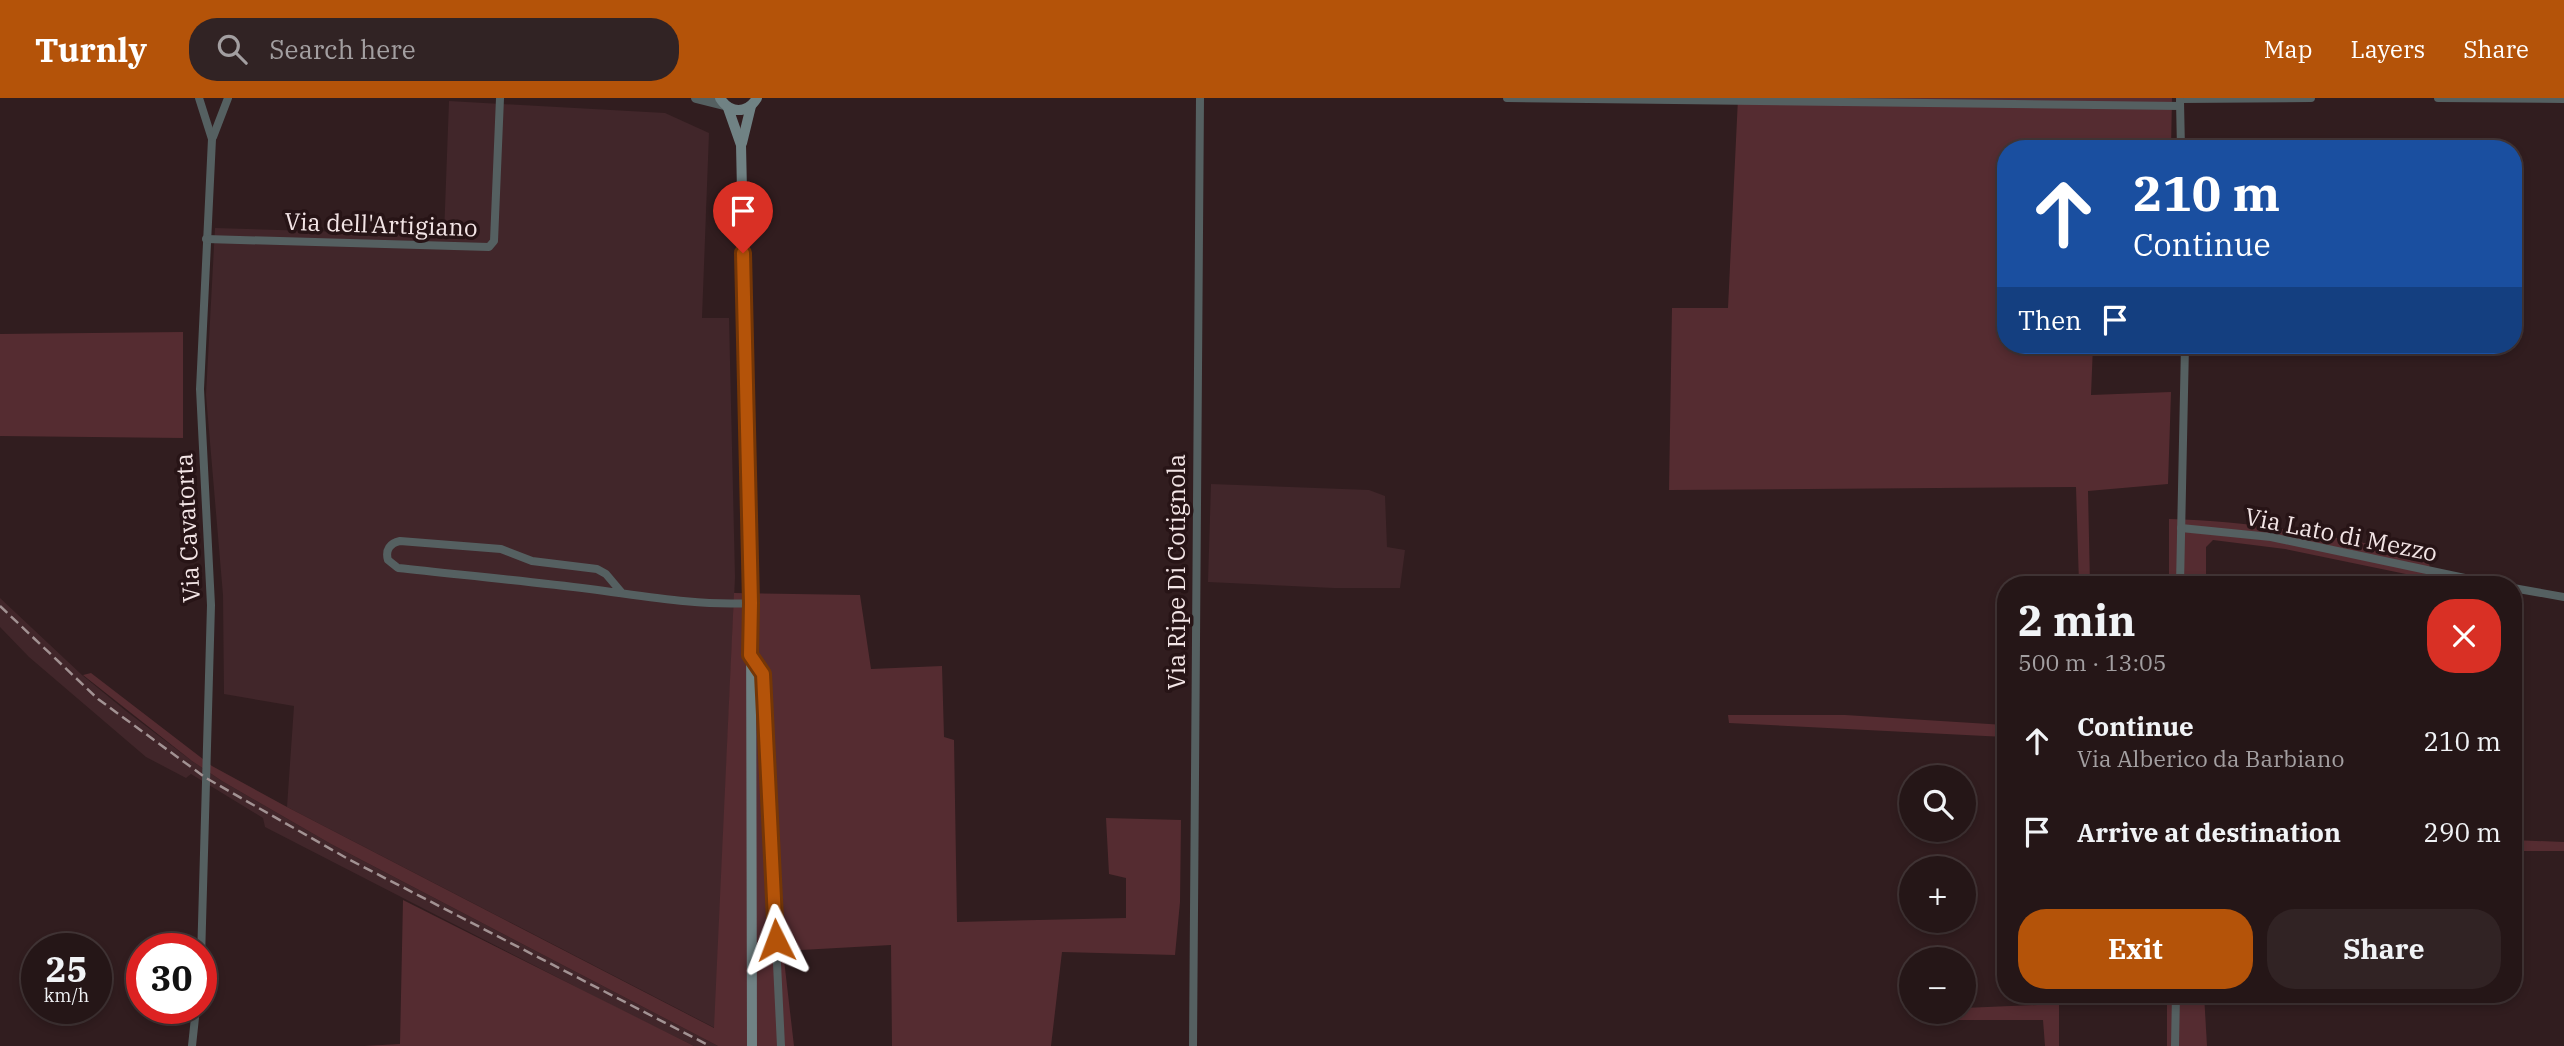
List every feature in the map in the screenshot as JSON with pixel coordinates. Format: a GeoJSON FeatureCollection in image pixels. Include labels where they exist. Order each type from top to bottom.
{"type":"FeatureCollection","features":[{"type":"Feature","properties":{"kind":"main road"},"geometry":{"type":"LineString","coordinates":[[724,103],[740,110],[754,102]]}},
{"type":"Feature","properties":{"kind":"main road"},"geometry":{"type":"LineString","coordinates":[[752,1046],[751,603],[741,145],[754,102]]}},
{"type":"Feature","properties":{"kind":"main road"},"geometry":{"type":"LineString","coordinates":[[724,103],[741,145]]}},
{"type":"Feature","properties":{"kind":"street","name":"Via dell'Artigiano"},"geometry":{"type":"LineString","coordinates":[[205,239],[489,247],[494,241],[500,98]]}},
{"type":"Feature","properties":{"kind":"street"},"geometry":{"type":"LineString","coordinates":[[696,98],[724,103]]}},
{"type":"Feature","properties":{"kind":"street"},"geometry":{"type":"LineString","coordinates":[[754,102],[766,98]]}},
{"type":"Feature","properties":{"kind":"street","name":"Via Ripe Di Cotignola"},"geometry":{"type":"LineString","coordinates":[[1194,1046],[1200,98]]}},
{"type":"Feature","properties":{"kind":"street"},"geometry":{"type":"LineString","coordinates":[[1507,98],[2180,101],[2311,98]]}},
{"type":"Feature","properties":{"kind":"street"},"geometry":{"type":"LineString","coordinates":[[2438,98],[2564,99]]}},
{"type":"Feature","properties":{"kind":"street"},"geometry":{"type":"LineString","coordinates":[[212,139],[226,99]]}},
{"type":"Feature","properties":{"kind":"street","name":"Via Cavatorta"},"geometry":{"type":"LineString","coordinates":[[201,100],[212,139],[205,239],[200,388],[211,605],[202,933]]}},
{"type":"Feature","properties":{"kind":"street"},"geometry":{"type":"LineString","coordinates":[[2180,101],[2181,140]]}},
{"type":"Feature","properties":{"kind":"street"},"geometry":{"type":"LineString","coordinates":[[2180,576],[2185,354]]}},
{"type":"Feature","properties":{"kind":"street","name":"Via Lato di Mezzo"},"geometry":{"type":"LineString","coordinates":[[2181,528],[2271,537],[2456,576]]}},
{"type":"Feature","properties":{"kind":"street"},"geometry":{"type":"LineString","coordinates":[[622,593],[606,574],[597,569],[532,561],[501,549],[400,541],[392,544],[387,551],[390,564],[398,568],[716,605],[751,603]]}},
{"type":"Feature","properties":{"kind":"street"},"geometry":{"type":"LineString","coordinates":[[2522,590],[2564,597]]}},
{"type":"Feature","properties":{"kind":"street"},"geometry":{"type":"LineString","coordinates":[[750,655],[763,674],[781,1046]]}},
{"type":"Feature","properties":{"kind":"street"},"geometry":{"type":"LineString","coordinates":[[2175,1046],[2176,1003]]}},
{"type":"Feature","properties":{"kind":"street"},"geometry":{"type":"LineString","coordinates":[[192,1046],[194,1024]]}},
{"type":"Feature","properties":{"kind":"shaded area"},"geometry":{"type":"Polygon","coordinates":[[[1738,98],[2172,98],[2171,140],[1997,140],[1997,354],[2093,354],[2091,395],[2171,392],[2168,484],[2088,491],[2090,576],[2079,576],[2076,487],[1669,490],[1672,308],[1728,308],[1738,98]]]}},
{"type":"Feature","properties":{"kind":"shaded area"},"geometry":{"type":"Polygon","coordinates":[[[449,101],[665,113],[709,133],[702,318],[729,318],[735,577],[715,1028],[287,807],[294,706],[224,694],[223,595],[206,395],[215,228],[444,235],[449,101]]]}},
{"type":"Feature","properties":{"kind":"shaded area"},"geometry":{"type":"Polygon","coordinates":[[[183,332],[183,438],[0,436],[0,334],[183,332]]]}},
{"type":"Feature","properties":{"kind":"shaded area"},"geometry":{"type":"Polygon","coordinates":[[[1211,484],[1369,490],[1385,496],[1387,547],[1405,550],[1400,588],[1208,582],[1211,484]]]}},
{"type":"Feature","properties":{"kind":"shaded area"},"geometry":{"type":"Polygon","coordinates":[[[2169,519],[2267,527],[2429,556],[2430,576],[2416,576],[2285,549],[2213,540],[2206,547],[2206,576],[2169,576],[2169,519]]]}},
{"type":"Feature","properties":{"kind":"shaded area"},"geometry":{"type":"Polygon","coordinates":[[[734,593],[860,595],[871,669],[942,666],[944,737],[954,740],[957,922],[1126,918],[1126,878],[1109,874],[1106,818],[1181,820],[1180,902],[1175,955],[1062,952],[1051,1046],[892,1046],[891,945],[783,951],[794,1046],[718,1046],[331,844],[222,781],[192,761],[83,675],[91,673],[212,766],[714,1028],[734,593]]]}},
{"type":"Feature","properties":{"kind":"shaded area"},"geometry":{"type":"Polygon","coordinates":[[[0,598],[82,675],[192,761],[222,781],[331,844],[718,1046],[694,1046],[613,1006],[265,827],[263,818],[191,774],[186,778],[146,757],[29,657],[0,627],[0,598]]]}},
{"type":"Feature","properties":{"kind":"shaded area"},"geometry":{"type":"Polygon","coordinates":[[[1728,715],[1845,715],[1997,724],[1997,737],[1729,723],[1728,715]]]}},
{"type":"Feature","properties":{"kind":"shaded area"},"geometry":{"type":"Polygon","coordinates":[[[2522,840],[2564,842],[2564,851],[2522,851],[2522,840]]]}},
{"type":"Feature","properties":{"kind":"shaded area"},"geometry":{"type":"Polygon","coordinates":[[[403,900],[694,1046],[364,1046],[400,1044],[403,900]]]}},
{"type":"Feature","properties":{"kind":"shaded area"},"geometry":{"type":"Polygon","coordinates":[[[2167,1003],[2205,1003],[2207,1046],[2167,1046],[2167,1003]]]}},
{"type":"Feature","properties":{"kind":"shaded area"},"geometry":{"type":"Polygon","coordinates":[[[2059,1004],[2059,1046],[2045,1046],[2043,1020],[1976,1020],[1976,1007],[2059,1004]]]}},
{"type":"Feature","properties":{"kind":"railway"},"geometry":{"type":"LineString","coordinates":[[0,606],[98,699],[206,778],[350,860],[710,1046]]}},
{"type":"Feature","properties":{"kind":"route"},"geometry":{"type":"LineString","coordinates":[[743,253],[750,655],[763,674],[776,940]]}}]}
